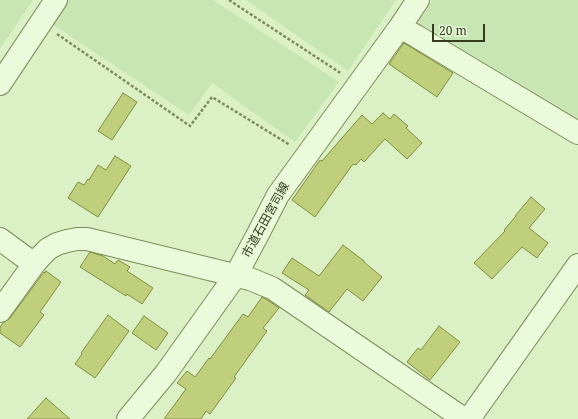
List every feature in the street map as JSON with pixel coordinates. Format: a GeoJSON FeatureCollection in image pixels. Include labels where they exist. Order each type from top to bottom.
{"type":"FeatureCollection","features":[{"type":"Feature","properties":{"kind":"street"},"geometry":{"type":"LineString","coordinates":[[0,84],[56,0]]}},
{"type":"Feature","properties":{"kind":"street","name":"市道石田宮司線"},"geometry":{"type":"LineString","coordinates":[[128,419],[166,373],[236,275],[278,194],[400,27],[418,0]]}},
{"type":"Feature","properties":{"kind":"street"},"geometry":{"type":"LineString","coordinates":[[400,27],[578,133]]}},
{"type":"Feature","properties":{"kind":"street"},"geometry":{"type":"LineString","coordinates":[[0,239],[34,264]]}},
{"type":"Feature","properties":{"kind":"street"},"geometry":{"type":"LineString","coordinates":[[0,311],[34,264],[48,249],[67,240],[87,239],[236,275],[272,288],[464,419]]}},
{"type":"Feature","properties":{"kind":"street"},"geometry":{"type":"LineString","coordinates":[[469,419],[578,265]]}},
{"type":"Feature","properties":{"kind":"path"},"geometry":{"type":"LineString","coordinates":[[229,0],[358,84]]}},
{"type":"Feature","properties":{"kind":"path"},"geometry":{"type":"LineString","coordinates":[[41,23],[190,126],[212,96],[306,155]]}},
{"type":"Feature","properties":{"kind":"green space"},"geometry":{"type":"Polygon","coordinates":[[[0,0],[33,0],[0,49],[0,0]]]}},
{"type":"Feature","properties":{"kind":"green space"},"geometry":{"type":"Polygon","coordinates":[[[64,0],[213,0],[339,82],[295,142],[212,83],[189,115],[49,22],[64,0]]]}},
{"type":"Feature","properties":{"kind":"green space"},"geometry":{"type":"Polygon","coordinates":[[[246,0],[396,0],[348,71],[246,0]]]}},
{"type":"Feature","properties":{"kind":"green space"},"geometry":{"type":"Polygon","coordinates":[[[433,0],[578,0],[578,118],[418,23],[433,0]]]}},
{"type":"Feature","properties":{"kind":"building"},"geometry":{"type":"Polygon","coordinates":[[[404,43],[453,73],[437,97],[389,64],[404,43]]]}},
{"type":"Feature","properties":{"kind":"building"},"geometry":{"type":"Polygon","coordinates":[[[123,93],[137,102],[112,140],[98,131],[123,93]]]}},
{"type":"Feature","properties":{"kind":"building"},"geometry":{"type":"Polygon","coordinates":[[[383,113],[390,119],[394,114],[408,126],[406,128],[422,143],[407,159],[385,139],[364,162],[361,159],[356,165],[353,164],[315,217],[292,200],[320,160],[322,161],[362,115],[372,124],[383,113]]]}},
{"type":"Feature","properties":{"kind":"building"},"geometry":{"type":"Polygon","coordinates":[[[115,156],[131,166],[98,217],[68,198],[78,182],[84,185],[88,179],[89,180],[98,165],[106,170],[115,156]]]}},
{"type":"Feature","properties":{"kind":"building"},"geometry":{"type":"Polygon","coordinates":[[[531,197],[545,209],[529,228],[548,243],[537,258],[522,247],[492,279],[474,263],[505,231],[504,230],[531,197]]]}},
{"type":"Feature","properties":{"kind":"building"},"geometry":{"type":"Polygon","coordinates":[[[343,245],[382,277],[363,301],[347,289],[329,312],[305,295],[309,290],[282,273],[292,258],[319,276],[343,245]]]}},
{"type":"Feature","properties":{"kind":"building"},"geometry":{"type":"Polygon","coordinates":[[[90,252],[103,256],[115,264],[118,260],[130,267],[127,271],[153,288],[142,304],[127,294],[126,296],[80,267],[90,252]]]}},
{"type":"Feature","properties":{"kind":"building"},"geometry":{"type":"Polygon","coordinates":[[[46,271],[61,282],[40,312],[44,315],[20,347],[0,333],[0,327],[10,318],[46,271]]]}},
{"type":"Feature","properties":{"kind":"building"},"geometry":{"type":"Polygon","coordinates":[[[262,297],[279,308],[263,328],[267,331],[210,414],[206,411],[201,419],[164,419],[186,389],[177,383],[187,371],[195,377],[243,314],[248,317],[262,297]]]}},
{"type":"Feature","properties":{"kind":"building"},"geometry":{"type":"Polygon","coordinates":[[[108,315],[129,331],[95,378],[75,364],[108,315]]]}},
{"type":"Feature","properties":{"kind":"building"},"geometry":{"type":"Polygon","coordinates":[[[144,316],[168,333],[156,350],[132,333],[144,316]]]}},
{"type":"Feature","properties":{"kind":"building"},"geometry":{"type":"Polygon","coordinates":[[[439,326],[460,342],[430,380],[407,362],[418,348],[421,350],[439,326]]]}},
{"type":"Feature","properties":{"kind":"building"},"geometry":{"type":"Polygon","coordinates":[[[46,398],[70,419],[27,419],[46,398]]]}}]}
